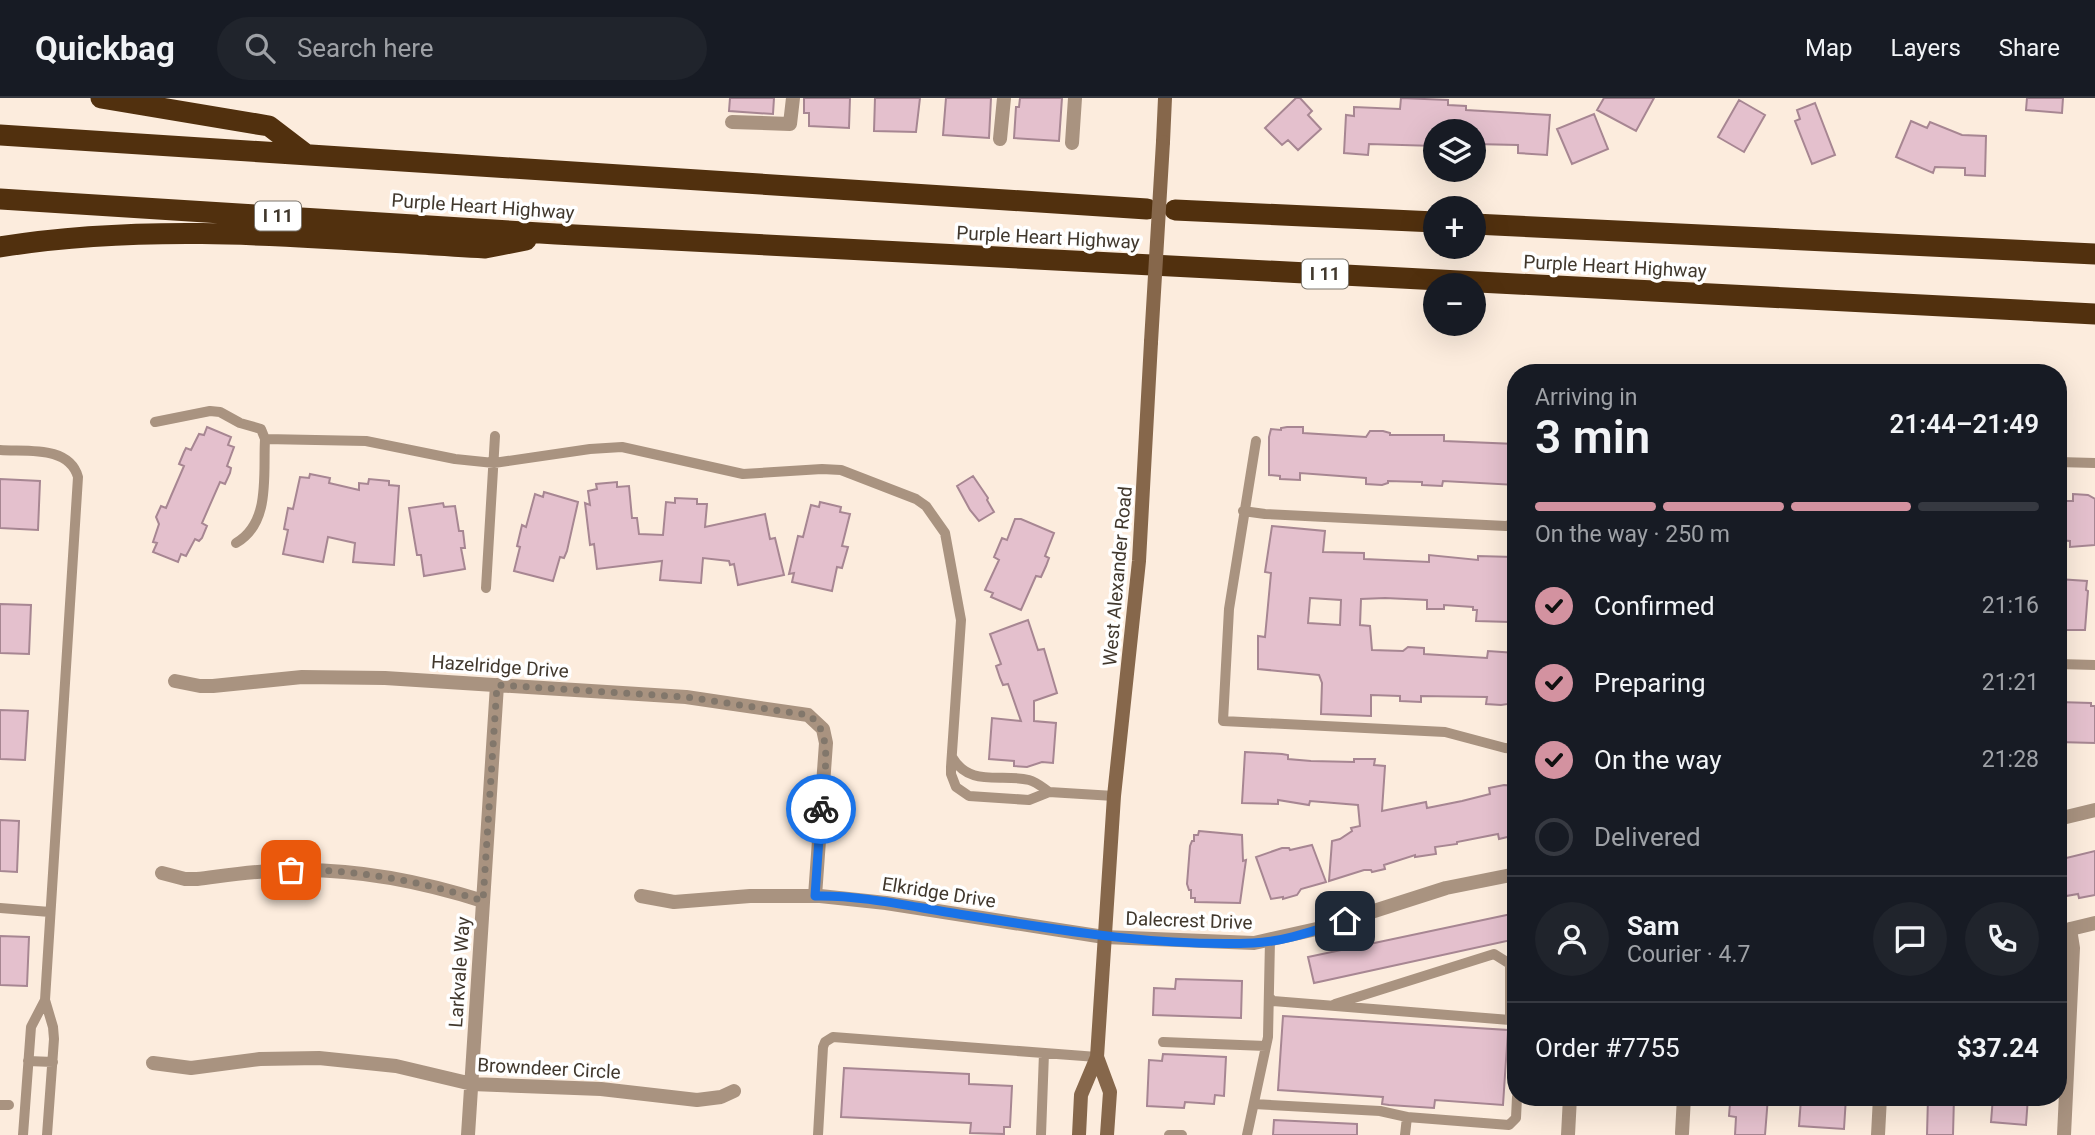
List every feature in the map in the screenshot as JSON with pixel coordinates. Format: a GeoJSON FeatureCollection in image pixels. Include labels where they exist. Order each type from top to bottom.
{"type":"FeatureCollection","features":[{"type":"Feature","properties":{"kind":"highway"},"geometry":{"type":"LineString","coordinates":[[102,98],[269,126],[307,155]]}},
{"type":"Feature","properties":{"kind":"highway","name":"Purple Heart Highway"},"geometry":{"type":"LineString","coordinates":[[0,135],[1147,209]]}},
{"type":"Feature","properties":{"kind":"highway","name":"Purple Heart Highway"},"geometry":{"type":"LineString","coordinates":[[0,198],[556,234],[2095,314]]}},
{"type":"Feature","properties":{"kind":"highway"},"geometry":{"type":"LineString","coordinates":[[1175,210],[1423,221]]}},
{"type":"Feature","properties":{"kind":"highway","name":"Purple Heart Highway"},"geometry":{"type":"LineString","coordinates":[[1486,225],[2095,254]]}},
{"type":"Feature","properties":{"kind":"highway"},"geometry":{"type":"LineString","coordinates":[[0,247],[33,242],[213,234],[485,248],[556,234]]}},
{"type":"Feature","properties":{"kind":"main road","name":"West Alexander Road"},"geometry":{"type":"LineString","coordinates":[[1079,1135],[1081,1095],[1097,1057],[1114,796],[1139,561],[1165,98]]}},
{"type":"Feature","properties":{"kind":"main road","name":"West Alexander Road"},"geometry":{"type":"LineString","coordinates":[[1097,1057],[1110,1093],[1107,1135]]}},
{"type":"Feature","properties":{"kind":"street"},"geometry":{"type":"LineString","coordinates":[[732,122],[790,124],[793,98]]}},
{"type":"Feature","properties":{"kind":"street"},"geometry":{"type":"LineString","coordinates":[[1000,139],[1004,98]]}},
{"type":"Feature","properties":{"kind":"street"},"geometry":{"type":"LineString","coordinates":[[1073,143],[1075,98]]}},
{"type":"Feature","properties":{"kind":"street","name":"Hazelridge Drive"},"geometry":{"type":"LineString","coordinates":[[175,681],[214,686],[277,678],[344,676],[699,699],[801,713],[818,723],[826,743],[815,896]]}},
{"type":"Feature","properties":{"kind":"street","name":"Larkvale Way"},"geometry":{"type":"LineString","coordinates":[[468,1135],[497,685]]}},
{"type":"Feature","properties":{"kind":"street"},"geometry":{"type":"LineString","coordinates":[[2067,817],[2095,810]]}},
{"type":"Feature","properties":{"kind":"street"},"geometry":{"type":"LineString","coordinates":[[162,873],[197,879],[274,870],[340,871],[412,881],[483,901]]}},
{"type":"Feature","properties":{"kind":"street","name":"Dalecrest Drive"},"geometry":{"type":"LineString","coordinates":[[1104,937],[1241,943],[1270,940],[1321,928],[1446,888],[1507,876]]}},
{"type":"Feature","properties":{"kind":"street","name":"Elkridge Drive"},"geometry":{"type":"LineString","coordinates":[[641,896],[674,902],[750,896],[815,896],[886,903],[1104,937]]}},
{"type":"Feature","properties":{"kind":"street"},"geometry":{"type":"LineString","coordinates":[[2067,929],[2095,923]]}},
{"type":"Feature","properties":{"kind":"street"},"geometry":{"type":"LineString","coordinates":[[2067,936],[2073,948],[2067,1073]]}},
{"type":"Feature","properties":{"kind":"street","name":"Browndeer Circle"},"geometry":{"type":"LineString","coordinates":[[153,1063],[191,1068],[260,1059],[319,1058],[396,1066],[472,1084],[601,1089],[696,1100],[722,1097],[734,1091]]}},
{"type":"Feature","properties":{"kind":"street"},"geometry":{"type":"LineString","coordinates":[[1568,1135],[1570,1106]]}},
{"type":"Feature","properties":{"kind":"street"},"geometry":{"type":"LineString","coordinates":[[1682,1133],[1684,1106]]}},
{"type":"Feature","properties":{"kind":"street"},"geometry":{"type":"LineString","coordinates":[[1878,1135],[1880,1106]]}},
{"type":"Feature","properties":{"kind":"street"},"geometry":{"type":"LineString","coordinates":[[2064,1135],[2065,1106]]}},
{"type":"Feature","properties":{"kind":"lane"},"geometry":{"type":"LineString","coordinates":[[155,422],[215,411],[261,429],[265,439],[261,512],[253,529],[236,543]]}},
{"type":"Feature","properties":{"kind":"lane"},"geometry":{"type":"LineString","coordinates":[[486,588],[495,436]]}},
{"type":"Feature","properties":{"kind":"lane"},"geometry":{"type":"LineString","coordinates":[[265,439],[366,441],[456,459],[494,463],[622,447],[743,474],[841,470],[921,501],[945,533],[961,620],[951,756],[951,774],[956,787],[969,796],[1029,800],[1049,792],[1114,796]]}},
{"type":"Feature","properties":{"kind":"lane"},"geometry":{"type":"LineString","coordinates":[[1256,441],[1229,609],[1223,721],[1445,732],[1507,748]]}},
{"type":"Feature","properties":{"kind":"lane"},"geometry":{"type":"LineString","coordinates":[[0,450],[57,454],[69,460],[78,477],[45,1000],[53,1027],[47,1135]]}},
{"type":"Feature","properties":{"kind":"lane"},"geometry":{"type":"LineString","coordinates":[[2067,462],[2095,463]]}},
{"type":"Feature","properties":{"kind":"lane"},"geometry":{"type":"LineString","coordinates":[[1243,511],[1507,524]]}},
{"type":"Feature","properties":{"kind":"lane"},"geometry":{"type":"LineString","coordinates":[[2067,664],[2095,665]]}},
{"type":"Feature","properties":{"kind":"lane"},"geometry":{"type":"LineString","coordinates":[[951,756],[959,767],[971,775],[1029,780],[1049,792]]}},
{"type":"Feature","properties":{"kind":"lane"},"geometry":{"type":"LineString","coordinates":[[996,798],[997,778]]}},
{"type":"Feature","properties":{"kind":"lane"},"geometry":{"type":"LineString","coordinates":[[0,908],[50,912]]}},
{"type":"Feature","properties":{"kind":"lane"},"geometry":{"type":"LineString","coordinates":[[1247,1135],[1266,1046],[1270,940]]}},
{"type":"Feature","properties":{"kind":"lane"},"geometry":{"type":"LineString","coordinates":[[1330,1006],[1494,954],[1507,962]]}},
{"type":"Feature","properties":{"kind":"lane"},"geometry":{"type":"LineString","coordinates":[[1269,997],[1273,1001],[1507,1021]]}},
{"type":"Feature","properties":{"kind":"lane"},"geometry":{"type":"LineString","coordinates":[[23,1135],[31,1027],[45,1000]]}},
{"type":"Feature","properties":{"kind":"lane"},"geometry":{"type":"LineString","coordinates":[[818,1135],[822,1047],[833,1037],[1097,1057]]}},
{"type":"Feature","properties":{"kind":"lane"},"geometry":{"type":"LineString","coordinates":[[1163,1042],[1266,1046]]}},
{"type":"Feature","properties":{"kind":"lane"},"geometry":{"type":"LineString","coordinates":[[1041,1135],[1044,1054]]}},
{"type":"Feature","properties":{"kind":"lane"},"geometry":{"type":"LineString","coordinates":[[28,1061],[52,1062]]}},
{"type":"Feature","properties":{"kind":"lane"},"geometry":{"type":"LineString","coordinates":[[1254,1104],[1380,1111],[1407,1117],[1509,1125],[1516,1118],[1517,1106]]}},
{"type":"Feature","properties":{"kind":"lane"},"geometry":{"type":"LineString","coordinates":[[1405,1135],[1407,1117]]}},
{"type":"Feature","properties":{"kind":"lane"},"geometry":{"type":"LineString","coordinates":[[1169,1135],[1182,1135]]}},
{"type":"Feature","properties":{"kind":"building"},"geometry":{"type":"Polygon","coordinates":[[[730,98],[774,98],[773,114],[729,111],[730,98]]]}},
{"type":"Feature","properties":{"kind":"building"},"geometry":{"type":"Polygon","coordinates":[[[804,98],[850,98],[849,128],[809,126],[809,113],[804,113],[804,98]]]}},
{"type":"Feature","properties":{"kind":"building"},"geometry":{"type":"Polygon","coordinates":[[[875,98],[920,98],[916,132],[874,131],[875,98]]]}},
{"type":"Feature","properties":{"kind":"building"},"geometry":{"type":"Polygon","coordinates":[[[946,98],[991,98],[989,138],[943,135],[946,98]]]}},
{"type":"Feature","properties":{"kind":"building"},"geometry":{"type":"Polygon","coordinates":[[[1020,98],[1062,98],[1059,141],[1014,138],[1016,107],[1019,107],[1020,98]]]}},
{"type":"Feature","properties":{"kind":"building"},"geometry":{"type":"Polygon","coordinates":[[[1296,98],[1300,98],[1312,111],[1308,115],[1321,129],[1298,150],[1288,140],[1282,145],[1265,128],[1296,98]]]}},
{"type":"Feature","properties":{"kind":"building"},"geometry":{"type":"Polygon","coordinates":[[[1401,98],[1448,100],[1448,105],[1466,106],[1466,110],[1550,115],[1547,155],[1518,153],[1518,145],[1486,144],[1486,119],[1423,119],[1423,146],[1369,144],[1368,155],[1344,153],[1346,115],[1354,116],[1354,107],[1400,109],[1401,98]]]}},
{"type":"Feature","properties":{"kind":"building"},"geometry":{"type":"Polygon","coordinates":[[[1604,98],[1654,98],[1636,131],[1597,110],[1604,98]]]}},
{"type":"Feature","properties":{"kind":"building"},"geometry":{"type":"Polygon","coordinates":[[[2027,98],[2063,98],[2062,113],[2026,110],[2027,98]]]}},
{"type":"Feature","properties":{"kind":"building"},"geometry":{"type":"Polygon","coordinates":[[[1739,100],[1765,115],[1744,152],[1718,137],[1739,100]]]}},
{"type":"Feature","properties":{"kind":"building"},"geometry":{"type":"Polygon","coordinates":[[[1815,103],[1835,155],[1812,164],[1795,121],[1800,119],[1797,110],[1815,103]]]}},
{"type":"Feature","properties":{"kind":"building"},"geometry":{"type":"Polygon","coordinates":[[[1594,114],[1608,149],[1572,164],[1557,129],[1594,114]]]}},
{"type":"Feature","properties":{"kind":"building"},"geometry":{"type":"Polygon","coordinates":[[[1911,121],[1927,128],[1930,122],[1962,135],[1986,136],[1985,176],[1965,175],[1965,168],[1935,167],[1933,173],[1896,157],[1911,121]]]}},
{"type":"Feature","properties":{"kind":"building"},"geometry":{"type":"Polygon","coordinates":[[[207,427],[231,437],[228,445],[234,447],[227,466],[231,468],[230,473],[225,484],[220,482],[202,523],[207,526],[202,538],[199,541],[195,539],[186,556],[181,554],[178,562],[153,552],[159,524],[156,517],[161,506],[166,508],[184,466],[179,464],[186,448],[191,450],[199,434],[204,435],[207,427]]]}},
{"type":"Feature","properties":{"kind":"building"},"geometry":{"type":"Polygon","coordinates":[[[1303,427],[1303,433],[1366,437],[1370,431],[1383,431],[1390,435],[1444,435],[1444,441],[1507,444],[1507,485],[1443,481],[1442,486],[1422,485],[1422,482],[1388,481],[1382,485],[1366,484],[1366,478],[1300,473],[1300,480],[1280,479],[1280,476],[1269,475],[1269,437],[1271,429],[1303,427]]]}},
{"type":"Feature","properties":{"kind":"building"},"geometry":{"type":"Polygon","coordinates":[[[310,474],[330,478],[329,483],[359,490],[359,483],[368,484],[369,479],[389,481],[389,485],[399,486],[394,565],[353,562],[355,543],[328,537],[323,562],[283,554],[288,530],[284,529],[288,508],[293,509],[300,477],[309,478],[310,474]]]}},
{"type":"Feature","properties":{"kind":"building"},"geometry":{"type":"Polygon","coordinates":[[[973,476],[994,512],[979,521],[957,486],[973,476]]]}},
{"type":"Feature","properties":{"kind":"building"},"geometry":{"type":"Polygon","coordinates":[[[0,479],[40,481],[38,530],[0,528],[0,479]]]}},
{"type":"Feature","properties":{"kind":"building"},"geometry":{"type":"Polygon","coordinates":[[[617,482],[617,487],[629,486],[632,518],[637,518],[639,534],[663,535],[666,502],[675,503],[675,498],[697,499],[697,504],[707,504],[705,527],[765,514],[770,539],[775,538],[784,575],[738,585],[734,564],[703,558],[701,583],[660,580],[662,561],[597,569],[594,544],[590,545],[585,503],[590,505],[588,491],[597,489],[596,484],[617,482]]]}},
{"type":"Feature","properties":{"kind":"building"},"geometry":{"type":"Polygon","coordinates":[[[544,492],[578,502],[567,551],[564,558],[560,557],[553,581],[514,571],[522,525],[526,527],[535,494],[543,497],[544,492]]]}},
{"type":"Feature","properties":{"kind":"building"},"geometry":{"type":"Polygon","coordinates":[[[2073,494],[2088,495],[2095,499],[2095,545],[2070,547],[2070,541],[2067,541],[2067,501],[2073,501],[2073,494]]]}},
{"type":"Feature","properties":{"kind":"building"},"geometry":{"type":"Polygon","coordinates":[[[820,502],[841,507],[840,512],[850,514],[842,546],[848,547],[842,568],[837,567],[832,591],[792,582],[794,573],[789,574],[798,536],[803,537],[811,505],[819,507],[820,502]]]}},
{"type":"Feature","properties":{"kind":"building"},"geometry":{"type":"Polygon","coordinates":[[[443,503],[444,507],[455,506],[459,531],[463,531],[465,548],[461,548],[465,569],[424,576],[421,555],[417,555],[409,508],[443,503]]]}},
{"type":"Feature","properties":{"kind":"building"},"geometry":{"type":"Polygon","coordinates":[[[1015,519],[1054,533],[1045,556],[1049,558],[1046,566],[1041,577],[1036,576],[1021,610],[991,597],[993,593],[985,590],[999,560],[994,557],[1002,538],[1007,540],[1015,519]]]}},
{"type":"Feature","properties":{"kind":"building"},"geometry":{"type":"Polygon","coordinates":[[[1272,526],[1325,531],[1323,552],[1364,553],[1364,559],[1429,562],[1429,555],[1478,560],[1478,556],[1507,557],[1507,622],[1476,621],[1477,610],[1473,610],[1473,607],[1444,605],[1444,609],[1427,609],[1427,600],[1385,598],[1361,599],[1360,625],[1370,626],[1372,650],[1403,651],[1408,647],[1424,648],[1424,654],[1487,658],[1488,651],[1507,652],[1507,704],[1486,704],[1487,697],[1421,696],[1421,702],[1400,701],[1400,696],[1371,695],[1371,716],[1321,714],[1322,683],[1319,675],[1258,669],[1258,636],[1265,637],[1271,573],[1265,572],[1272,526]],[[1310,598],[1308,623],[1340,625],[1341,600],[1310,598]]]}},
{"type":"Feature","properties":{"kind":"building"},"geometry":{"type":"Polygon","coordinates":[[[2067,580],[2087,581],[2085,630],[2067,630],[2067,580]]]}},
{"type":"Feature","properties":{"kind":"building"},"geometry":{"type":"Polygon","coordinates":[[[0,604],[31,605],[29,654],[0,653],[0,604]]]}},
{"type":"Feature","properties":{"kind":"building"},"geometry":{"type":"Polygon","coordinates":[[[1028,620],[1038,650],[1044,649],[1057,693],[1034,701],[1034,721],[1056,723],[1053,763],[1042,762],[1027,767],[1014,766],[1014,761],[989,759],[992,718],[1021,721],[1008,684],[1003,685],[1000,678],[996,666],[1001,664],[990,634],[1028,620]]]}},
{"type":"Feature","properties":{"kind":"building"},"geometry":{"type":"Polygon","coordinates":[[[2067,702],[2091,703],[2091,706],[2095,706],[2095,743],[2067,742],[2067,702]]]}},
{"type":"Feature","properties":{"kind":"building"},"geometry":{"type":"Polygon","coordinates":[[[0,710],[28,711],[25,760],[0,759],[0,710]]]}},
{"type":"Feature","properties":{"kind":"building"},"geometry":{"type":"Polygon","coordinates":[[[1245,752],[1282,754],[1288,755],[1288,759],[1311,761],[1354,762],[1354,759],[1375,759],[1374,765],[1385,766],[1382,811],[1426,802],[1427,808],[1462,801],[1490,794],[1489,788],[1507,785],[1507,837],[1499,839],[1498,834],[1435,847],[1436,854],[1415,855],[1384,865],[1385,869],[1372,872],[1364,870],[1329,881],[1332,841],[1352,831],[1351,828],[1360,826],[1358,805],[1310,801],[1309,805],[1278,800],[1278,804],[1242,803],[1245,752]]]}},
{"type":"Feature","properties":{"kind":"building"},"geometry":{"type":"Polygon","coordinates":[[[0,820],[19,821],[17,872],[0,871],[0,820]]]}},
{"type":"Feature","properties":{"kind":"building"},"geometry":{"type":"Polygon","coordinates":[[[1199,831],[1242,835],[1243,861],[1246,860],[1240,903],[1195,902],[1195,898],[1191,898],[1191,890],[1187,884],[1190,846],[1194,835],[1198,835],[1199,831]]]}},
{"type":"Feature","properties":{"kind":"building"},"geometry":{"type":"Polygon","coordinates":[[[1312,845],[1326,882],[1301,889],[1297,895],[1271,899],[1256,857],[1282,848],[1290,850],[1312,845]]]}},
{"type":"Feature","properties":{"kind":"building"},"geometry":{"type":"Polygon","coordinates":[[[2095,851],[2095,895],[2079,898],[2078,894],[2067,896],[2067,858],[2095,851]]]}},
{"type":"Feature","properties":{"kind":"building"},"geometry":{"type":"Polygon","coordinates":[[[1507,915],[1507,941],[1314,983],[1308,957],[1507,915]]]}},
{"type":"Feature","properties":{"kind":"building"},"geometry":{"type":"Polygon","coordinates":[[[0,936],[29,937],[27,986],[0,985],[0,936]]]}},
{"type":"Feature","properties":{"kind":"building"},"geometry":{"type":"Polygon","coordinates":[[[1176,979],[1242,981],[1241,1018],[1153,1015],[1154,988],[1175,989],[1176,979]]]}},
{"type":"Feature","properties":{"kind":"building"},"geometry":{"type":"Polygon","coordinates":[[[1283,1016],[1507,1030],[1503,1105],[1435,1100],[1434,1108],[1389,1105],[1382,1104],[1383,1097],[1278,1090],[1283,1016]]]}},
{"type":"Feature","properties":{"kind":"building"},"geometry":{"type":"Polygon","coordinates":[[[1163,1054],[1226,1057],[1224,1096],[1215,1095],[1214,1104],[1185,1102],[1184,1108],[1147,1106],[1149,1060],[1162,1061],[1163,1054]]]}},
{"type":"Feature","properties":{"kind":"building"},"geometry":{"type":"Polygon","coordinates":[[[844,1068],[969,1074],[969,1084],[1012,1086],[1010,1127],[1004,1127],[1004,1134],[970,1133],[971,1123],[841,1117],[844,1068]]]}},
{"type":"Feature","properties":{"kind":"building"},"geometry":{"type":"Polygon","coordinates":[[[1730,1106],[1767,1106],[1765,1135],[1735,1135],[1736,1117],[1729,1116],[1730,1106]]]}},
{"type":"Feature","properties":{"kind":"building"},"geometry":{"type":"Polygon","coordinates":[[[1800,1106],[1845,1106],[1844,1129],[1799,1126],[1800,1106]]]}},
{"type":"Feature","properties":{"kind":"building"},"geometry":{"type":"Polygon","coordinates":[[[1928,1106],[1954,1106],[1953,1135],[1927,1135],[1928,1106]]]}},
{"type":"Feature","properties":{"kind":"building"},"geometry":{"type":"Polygon","coordinates":[[[1992,1106],[2027,1106],[2026,1125],[1991,1122],[1992,1106]]]}},
{"type":"Feature","properties":{"kind":"building"},"geometry":{"type":"Polygon","coordinates":[[[1274,1120],[1357,1124],[1357,1135],[1273,1135],[1274,1120]]]}},
{"type":"Feature","properties":{"kind":"way so far"},"geometry":{"type":"LineString","coordinates":[[291,870],[376,875],[412,881],[483,901],[497,685],[686,697],[808,715],[822,729],[826,743],[821,809]]}},
{"type":"Feature","properties":{"kind":"route"},"geometry":{"type":"LineString","coordinates":[[821,809],[815,896],[853,898],[1104,937],[1164,941],[1254,943],[1345,921]]}}]}
